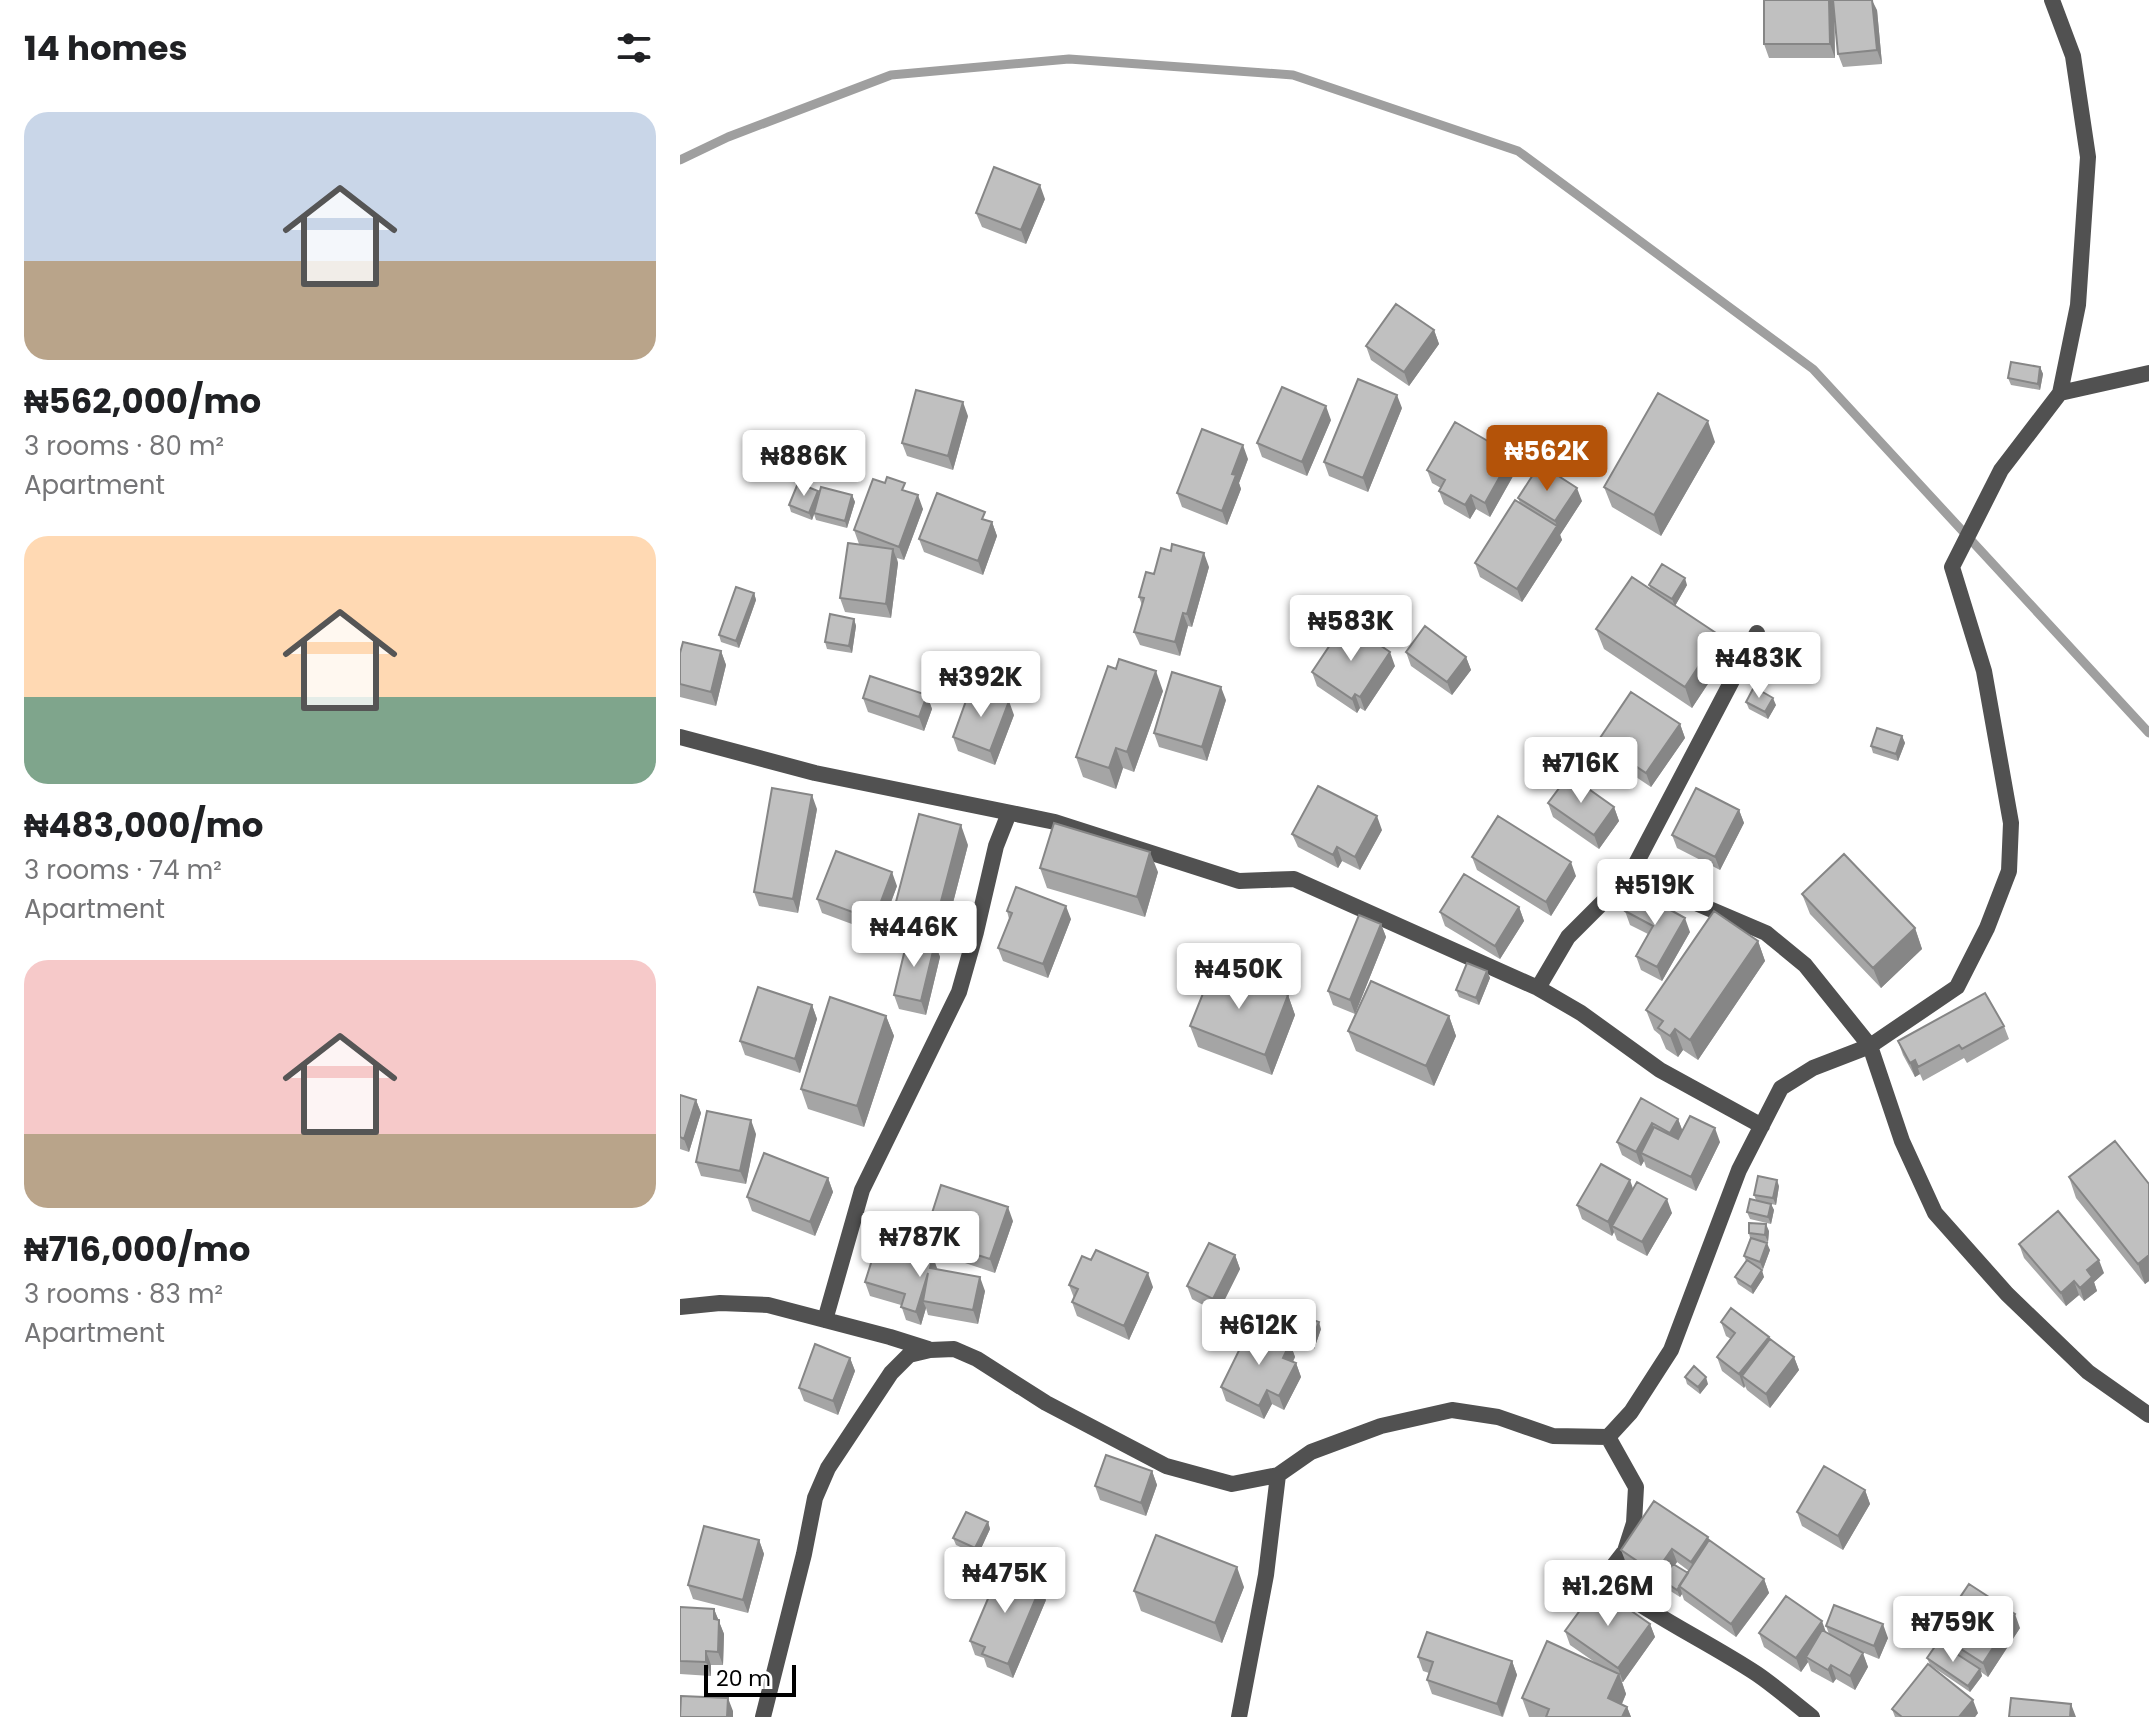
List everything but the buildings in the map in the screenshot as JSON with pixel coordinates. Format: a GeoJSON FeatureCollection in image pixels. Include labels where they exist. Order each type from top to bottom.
{"type":"FeatureCollection","features":[{"type":"Feature","properties":{"kind":"street"},"geometry":{"type":"LineString","coordinates":[[763,1717],[815,1498],[828,1468],[891,1373],[909,1355],[954,1349],[977,1359],[1046,1403],[1166,1466],[1232,1484],[1278,1475],[1311,1452],[1381,1426],[1452,1410],[1498,1417],[1553,1436],[1608,1437],[1631,1412],[1671,1350],[1739,1170],[1781,1088],[1813,1068],[1870,1046],[1957,987],[1987,928],[2009,871],[2011,823],[1984,671],[1952,567],[2001,470],[2060,393],[2078,305],[2088,157],[2073,56],[2052,0]]}},
{"type":"Feature","properties":{"kind":"street"},"geometry":{"type":"LineString","coordinates":[[2060,393],[2149,373]]}},
{"type":"Feature","properties":{"kind":"street"},"geometry":{"type":"LineString","coordinates":[[1538,988],[1568,937],[1630,875],[1757,633]]}},
{"type":"Feature","properties":{"kind":"street"},"geometry":{"type":"LineString","coordinates":[[680,737],[815,773],[1055,822],[1239,881],[1294,879],[1538,988],[1581,1013],[1660,1070],[1762,1126]]}},
{"type":"Feature","properties":{"kind":"street"},"geometry":{"type":"LineString","coordinates":[[825,1320],[862,1190],[959,992],[996,846],[1009,813]]}},
{"type":"Feature","properties":{"kind":"street"},"geometry":{"type":"LineString","coordinates":[[1630,875],[1766,933],[1805,965],[1870,1046],[1902,1141],[1935,1213],[2007,1294],[2088,1372],[2149,1415]]}},
{"type":"Feature","properties":{"kind":"street"},"geometry":{"type":"LineString","coordinates":[[680,1307],[720,1303],[768,1305],[930,1350]]}},
{"type":"Feature","properties":{"kind":"street"},"geometry":{"type":"LineString","coordinates":[[1608,1437],[1636,1487],[1634,1523],[1625,1551],[1611,1569],[1613,1586],[1644,1608],[1760,1676],[1812,1717]]}},
{"type":"Feature","properties":{"kind":"street"},"geometry":{"type":"LineString","coordinates":[[1239,1717],[1266,1575],[1278,1475]]}},
{"type":"Feature","properties":{"kind":"waterway"},"geometry":{"type":"LineString","coordinates":[[680,160],[728,137],[891,75],[1069,59],[1293,75],[1518,151],[1813,369],[2149,733]]}}]}
